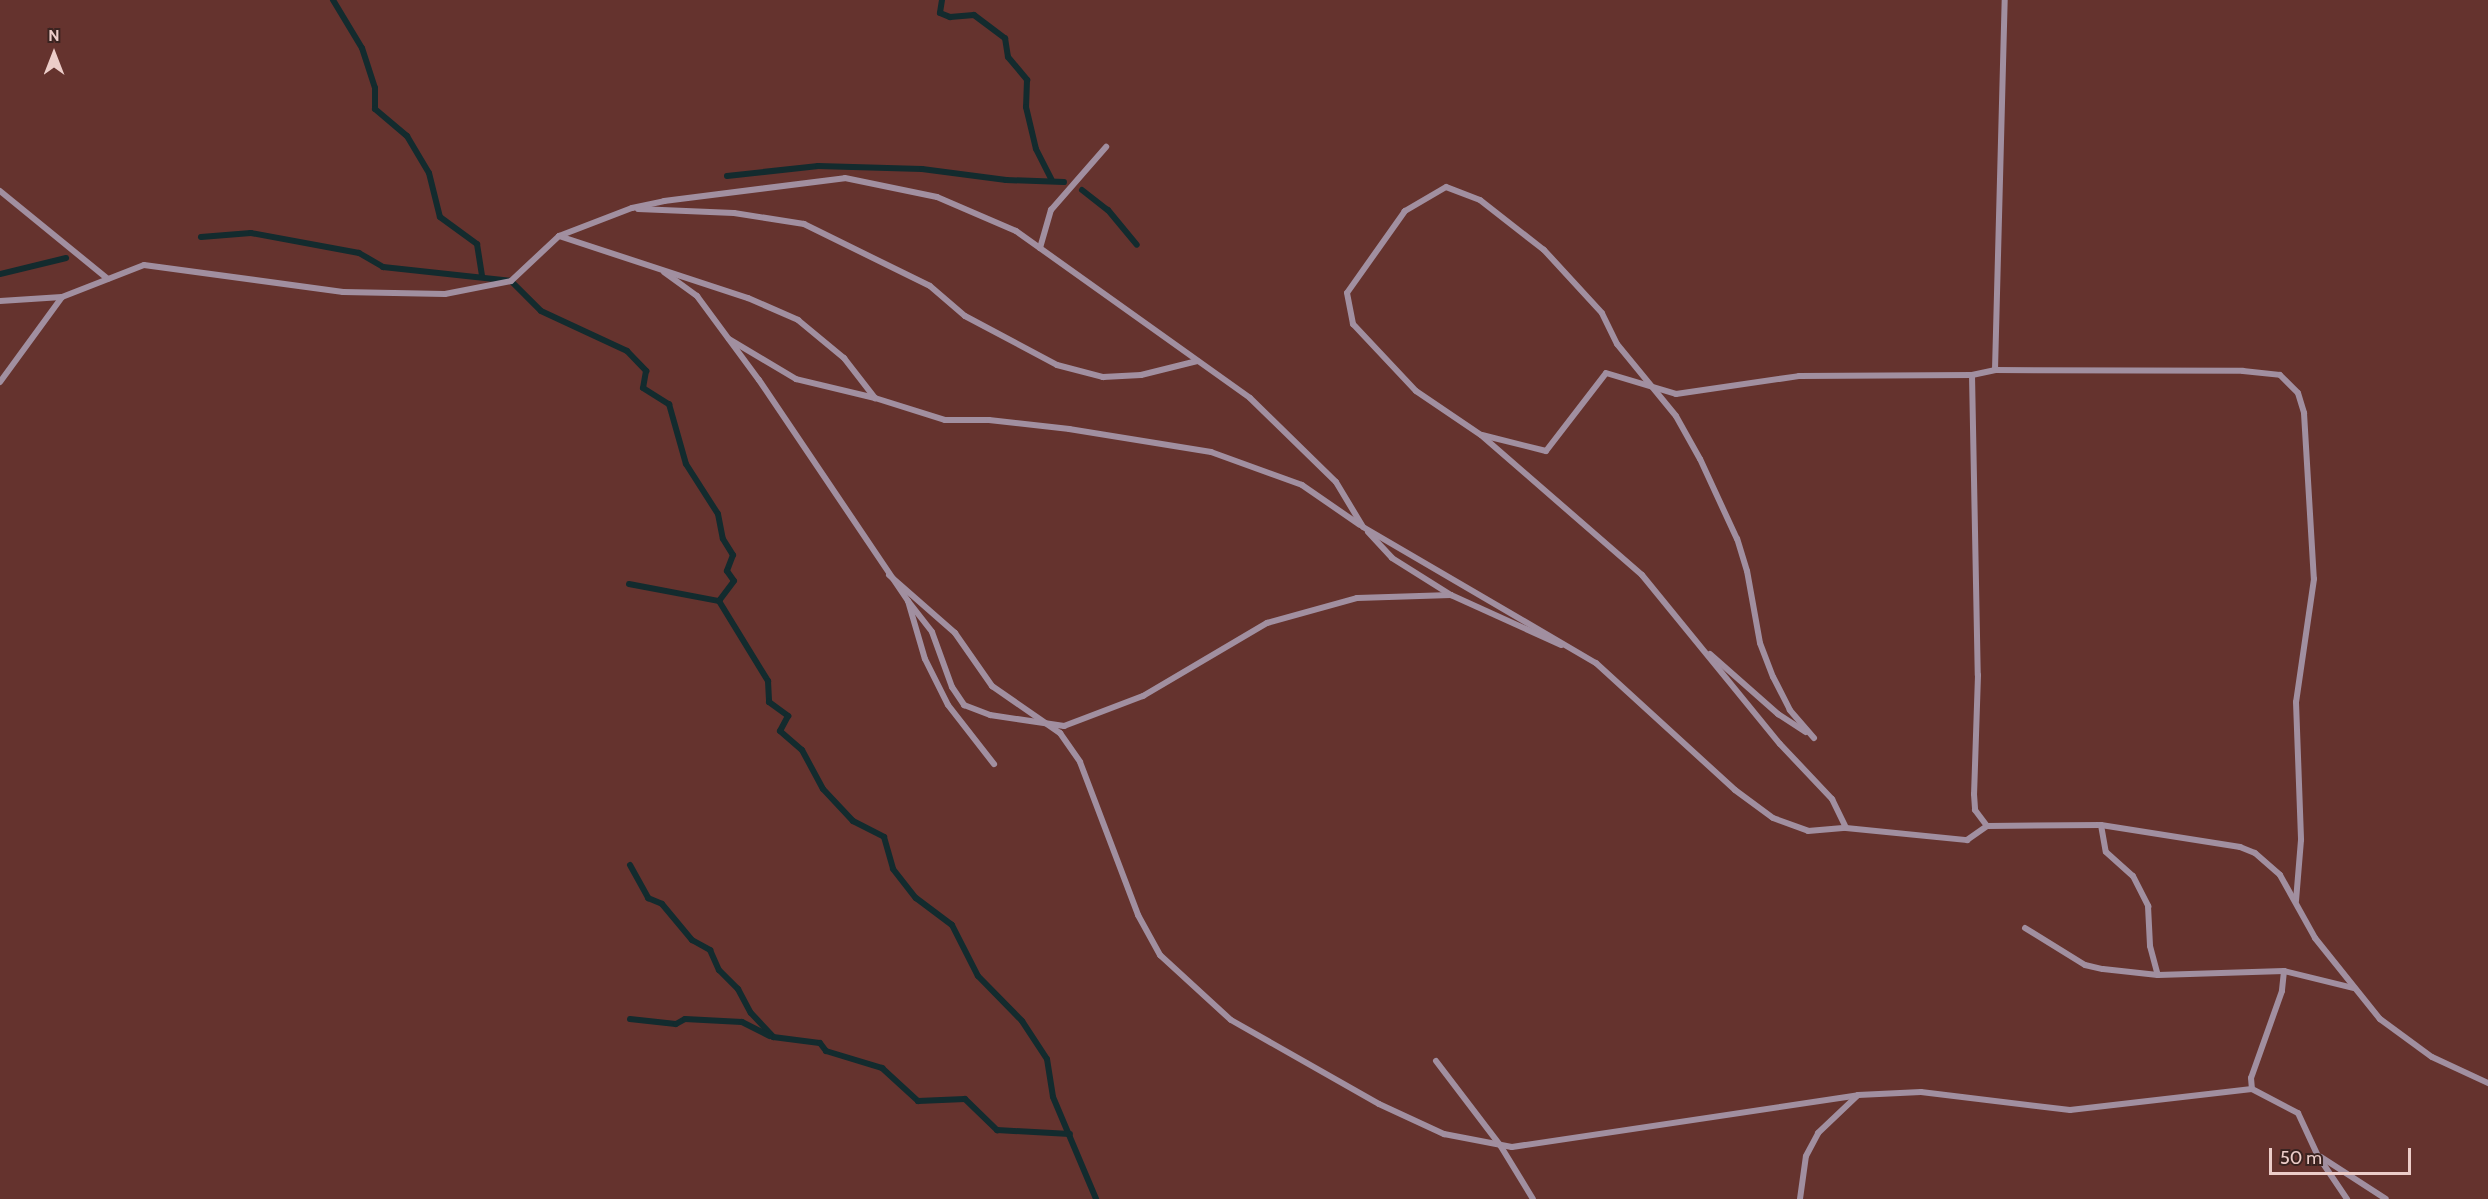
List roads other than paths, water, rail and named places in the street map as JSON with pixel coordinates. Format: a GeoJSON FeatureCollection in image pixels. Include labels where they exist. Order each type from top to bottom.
{"type":"FeatureCollection","features":[{"type":"Feature","properties":{"kind":"street"},"geometry":{"type":"LineString","coordinates":[[1995,370],[2005,0]]}},
{"type":"Feature","properties":{"kind":"street"},"geometry":{"type":"LineString","coordinates":[[1040,248],[1051,210],[1106,147]]}},
{"type":"Feature","properties":{"kind":"street"},"geometry":{"type":"LineString","coordinates":[[0,302],[63,297],[144,265],[343,292],[445,294],[511,281],[559,236],[632,208],[845,178],[938,197],[1016,231],[1250,398],[1336,482],[1363,527],[1392,558],[1451,595],[1596,663]]}},
{"type":"Feature","properties":{"kind":"street"},"geometry":{"type":"LineString","coordinates":[[1705,650],[1728,666],[1778,714],[1814,738],[1790,710],[1763,652],[1747,571],[1720,499],[1676,416],[1617,344],[1602,313],[1544,250],[1480,200],[1446,187],[1406,211],[1347,293],[1353,324],[1416,392],[1481,435],[1642,575],[1780,744],[1832,799],[1846,828]]}},
{"type":"Feature","properties":{"kind":"street"},"geometry":{"type":"LineString","coordinates":[[0,191],[108,279]]}},
{"type":"Feature","properties":{"kind":"street"},"geometry":{"type":"LineString","coordinates":[[632,208],[734,213],[804,224],[920,281],[965,316],[1057,365],[1103,377],[1141,375],[1197,361]]}},
{"type":"Feature","properties":{"kind":"street"},"geometry":{"type":"LineString","coordinates":[[559,236],[658,268],[798,320],[844,358],[875,398]]}},
{"type":"Feature","properties":{"kind":"street"},"geometry":{"type":"LineString","coordinates":[[658,268],[697,296],[729,339],[889,575],[932,632],[952,687],[964,705],[990,715],[1064,726],[1143,696],[1268,623],[1317,607],[1367,597],[1451,595]]}},
{"type":"Feature","properties":{"kind":"street"},"geometry":{"type":"LineString","coordinates":[[0,382],[63,297]]}},
{"type":"Feature","properties":{"kind":"street"},"geometry":{"type":"LineString","coordinates":[[729,339],[796,379],[875,398],[945,420],[989,420],[1046,426],[1210,452],[1302,485],[1363,527],[1596,663],[1735,790],[1773,818],[1808,831],[1846,828],[1967,840],[1987,826],[2101,825],[2240,847],[2273,867],[2315,938],[2380,1019],[2411,1044],[2488,1083]]}},
{"type":"Feature","properties":{"kind":"street"},"geometry":{"type":"LineString","coordinates":[[1481,435],[1546,451],[1606,373],[1652,389],[1676,394],[1799,376],[1972,375],[1995,370],[2258,371],[2280,375],[2298,393],[2304,413],[2314,579],[2296,702],[2301,840],[2295,902]]}},
{"type":"Feature","properties":{"kind":"street"},"geometry":{"type":"LineString","coordinates":[[1972,375],[1978,675],[1974,794],[1976,810],[1987,826]]}},
{"type":"Feature","properties":{"kind":"street"},"geometry":{"type":"LineString","coordinates":[[889,575],[955,633],[992,686],[1059,733],[1080,762],[1138,915],[1160,955],[1231,1020],[1379,1104],[1444,1134],[1512,1147],[1858,1095],[1921,1092],[2070,1110],[2252,1089],[2293,1108],[2318,1156],[2347,1199]]}},
{"type":"Feature","properties":{"kind":"street"},"geometry":{"type":"LineString","coordinates":[[908,601],[925,659],[948,705],[994,765]]}},
{"type":"Feature","properties":{"kind":"street"},"geometry":{"type":"LineString","coordinates":[[2101,825],[2106,852],[2133,876],[2148,906],[2150,946],[2158,975]]}},
{"type":"Feature","properties":{"kind":"street"},"geometry":{"type":"LineString","coordinates":[[2025,928],[2085,965],[2158,975],[2284,971],[2355,989]]}},
{"type":"Feature","properties":{"kind":"street"},"geometry":{"type":"LineString","coordinates":[[2252,1089],[2252,1078],[2282,992],[2284,971]]}},
{"type":"Feature","properties":{"kind":"street"},"geometry":{"type":"LineString","coordinates":[[1436,1061],[1500,1145],[1533,1199]]}},
{"type":"Feature","properties":{"kind":"street"},"geometry":{"type":"LineString","coordinates":[[1800,1199],[1806,1156],[1818,1133],[1858,1095]]}},
{"type":"Feature","properties":{"kind":"street"},"geometry":{"type":"LineString","coordinates":[[2318,1156],[2386,1199]]}},
{"type":"Feature","properties":{"kind":"waterway"},"geometry":{"type":"LineString","coordinates":[[333,0],[362,48],[375,88],[375,109],[407,136],[429,173],[440,217],[477,244],[482,276]]}},
{"type":"Feature","properties":{"kind":"waterway"},"geometry":{"type":"LineString","coordinates":[[942,0],[940,13],[950,17],[974,15],[1005,38],[1008,57],[1027,80],[1026,107],[1036,149],[1051,179]]}},
{"type":"Feature","properties":{"kind":"waterway"},"geometry":{"type":"LineString","coordinates":[[727,176],[818,166],[922,169],[1006,180],[1064,182]]}},
{"type":"Feature","properties":{"kind":"waterway"},"geometry":{"type":"LineString","coordinates":[[1082,190],[1108,210],[1137,245]]}},
{"type":"Feature","properties":{"kind":"waterway"},"geometry":{"type":"LineString","coordinates":[[201,237],[251,233],[359,253],[383,267],[511,281],[541,311],[627,351],[646,371],[643,388],[669,404],[686,464],[718,514],[723,539],[733,555],[727,571],[734,581],[719,601]]}},
{"type":"Feature","properties":{"kind":"waterway"},"geometry":{"type":"LineString","coordinates":[[0,274],[66,258]]}},
{"type":"Feature","properties":{"kind":"waterway"},"geometry":{"type":"LineString","coordinates":[[629,584],[719,601],[768,681],[769,702],[788,716],[780,731],[802,750],[823,789],[853,821],[884,837],[893,869],[916,898],[952,925],[978,976],[1022,1021],[1047,1059],[1053,1097],[1096,1199]]}},
{"type":"Feature","properties":{"kind":"waterway"},"geometry":{"type":"LineString","coordinates":[[630,865],[648,898],[662,904],[692,940],[710,950],[719,970],[738,989],[751,1013],[773,1037],[820,1043],[826,1051],[882,1068],[918,1101],[965,1099],[997,1130],[1070,1134]]}},
{"type":"Feature","properties":{"kind":"waterway"},"geometry":{"type":"LineString","coordinates":[[630,1019],[676,1024],[685,1019],[742,1022],[770,1036]]}}]}
